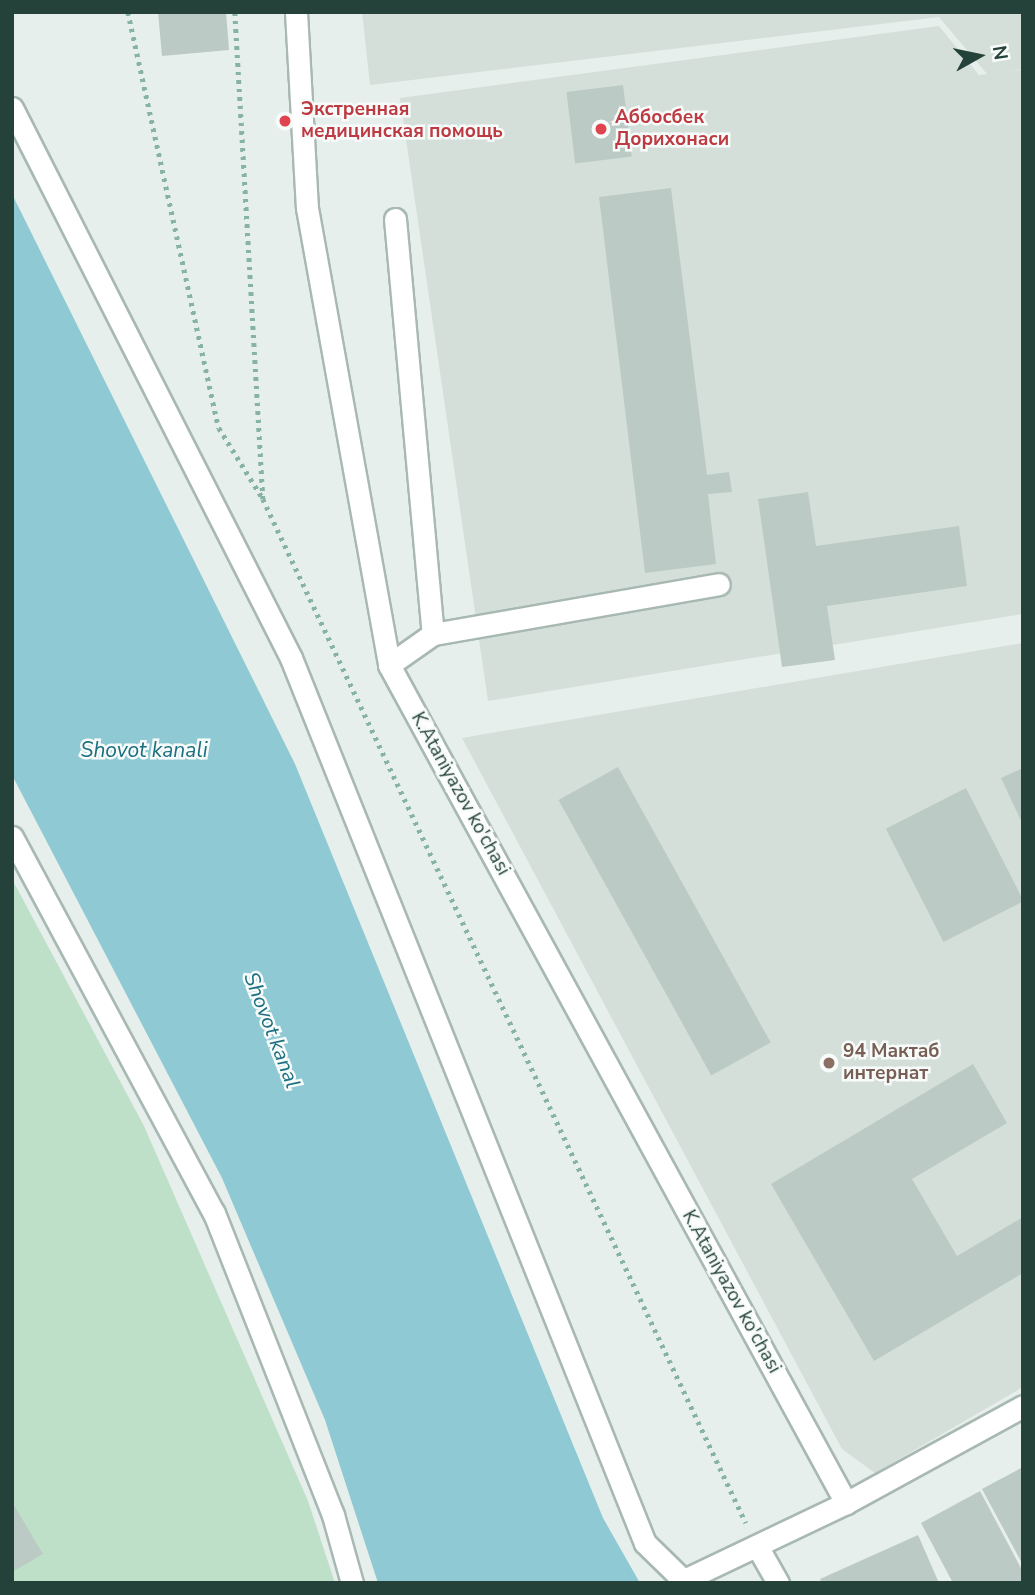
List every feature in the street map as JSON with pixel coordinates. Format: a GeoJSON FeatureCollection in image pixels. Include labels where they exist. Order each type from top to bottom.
{"type":"FeatureCollection","features":[{"type":"Feature","properties":{"kind":"street"},"geometry":{"type":"LineString","coordinates":[[296,13],[302,12]]}},
{"type":"Feature","properties":{"kind":"street","name":"K.Ataniyazov ko'chasi"},"geometry":{"type":"LineString","coordinates":[[296,13],[307,208],[390,665],[846,1503]]}},
{"type":"Feature","properties":{"kind":"street"},"geometry":{"type":"LineString","coordinates":[[12,108],[291,659],[645,1543],[680,1581],[846,1503],[1023,1406]]}},
{"type":"Feature","properties":{"kind":"street"},"geometry":{"type":"LineString","coordinates":[[395,219],[433,634]]}},
{"type":"Feature","properties":{"kind":"street"},"geometry":{"type":"LineString","coordinates":[[390,665],[433,634],[719,584]]}},
{"type":"Feature","properties":{"kind":"street"},"geometry":{"type":"LineString","coordinates":[[12,837],[214,1213],[332,1515],[352,1583]]}},
{"type":"Feature","properties":{"kind":"street"},"geometry":{"type":"LineString","coordinates":[[757,1546],[778,1583]]}},
{"type":"Feature","properties":{"kind":"path"},"geometry":{"type":"LineString","coordinates":[[128,12],[219,428],[263,499]]}},
{"type":"Feature","properties":{"kind":"shaded area"},"geometry":{"type":"Polygon","coordinates":[[[362,12],[1023,12],[1023,69],[1008,71],[1023,70],[1023,614],[488,701],[400,98],[939,26],[979,75],[987,74],[939,17],[370,85],[362,12]]]}},
{"type":"Feature","properties":{"kind":"shaded area","name":"94 Мактаб интернат"},"geometry":{"type":"Polygon","coordinates":[[[1023,643],[1023,1387],[875,1473],[842,1449],[462,738],[1023,643]]]}},
{"type":"Feature","properties":{"kind":"green space"},"geometry":{"type":"Polygon","coordinates":[[[12,879],[144,1126],[308,1501],[335,1583],[12,1583],[12,879]]]}},
{"type":"Feature","properties":{"kind":"water","name":"Shovot kanali"},"geometry":{"type":"Polygon","coordinates":[[[12,194],[295,764],[603,1518],[640,1583],[378,1583],[325,1420],[222,1178],[12,775],[12,194]]]}},
{"type":"Feature","properties":{"kind":"building"},"geometry":{"type":"Polygon","coordinates":[[[158,12],[226,12],[229,50],[162,56],[158,12]]]}},
{"type":"Feature","properties":{"kind":"building"},"geometry":{"type":"Polygon","coordinates":[[[623,85],[632,156],[575,163],[566,92],[623,85]]]}},
{"type":"Feature","properties":{"kind":"building"},"geometry":{"type":"Polygon","coordinates":[[[671,188],[707,475],[729,472],[732,492],[708,494],[716,564],[645,573],[599,197],[671,188]]]}},
{"type":"Feature","properties":{"kind":"building"},"geometry":{"type":"Polygon","coordinates":[[[808,492],[816,546],[959,526],[967,586],[827,606],[835,660],[782,667],[758,499],[808,492]]]}},
{"type":"Feature","properties":{"kind":"building"},"geometry":{"type":"Polygon","coordinates":[[[618,767],[771,1043],[711,1075],[559,800],[618,767]]]}},
{"type":"Feature","properties":{"kind":"building"},"geometry":{"type":"Polygon","coordinates":[[[1023,768],[1023,825],[1001,778],[1023,768]]]}},
{"type":"Feature","properties":{"kind":"building"},"geometry":{"type":"Polygon","coordinates":[[[966,788],[1023,901],[943,942],[886,829],[966,788]]]}},
{"type":"Feature","properties":{"kind":"building"},"geometry":{"type":"Polygon","coordinates":[[[973,1064],[1007,1123],[912,1179],[957,1256],[1023,1217],[1023,1273],[874,1361],[771,1184],[973,1064]]]}},
{"type":"Feature","properties":{"kind":"building"},"geometry":{"type":"Polygon","coordinates":[[[1023,1467],[1023,1565],[982,1489],[1023,1467]]]}},
{"type":"Feature","properties":{"kind":"building"},"geometry":{"type":"Polygon","coordinates":[[[980,1491],[1023,1572],[1023,1583],[953,1583],[921,1523],[980,1491]]]}},
{"type":"Feature","properties":{"kind":"building"},"geometry":{"type":"Polygon","coordinates":[[[12,1502],[43,1554],[12,1572],[12,1502]]]}},
{"type":"Feature","properties":{"kind":"building"},"geometry":{"type":"Polygon","coordinates":[[[918,1535],[939,1583],[822,1583],[820,1579],[918,1535]]]}},
{"type":"Feature","properties":{"kind":"place","name":"Экстренная медицинская помощь"},"geometry":{"type":"Point","coordinates":[285,121]}},
{"type":"Feature","properties":{"kind":"place","name":"Аббосбек Дорихонаси"},"geometry":{"type":"Point","coordinates":[601,129]}},
{"type":"Feature","properties":{"kind":"place","name":"94 Мактаб интернат"},"geometry":{"type":"Point","coordinates":[829,1063]}},
{"type":"Feature","properties":{"kind":"water label","name":"Shovot kanal"},"geometry":{"type":"Point","coordinates":[272,1030]}}]}
